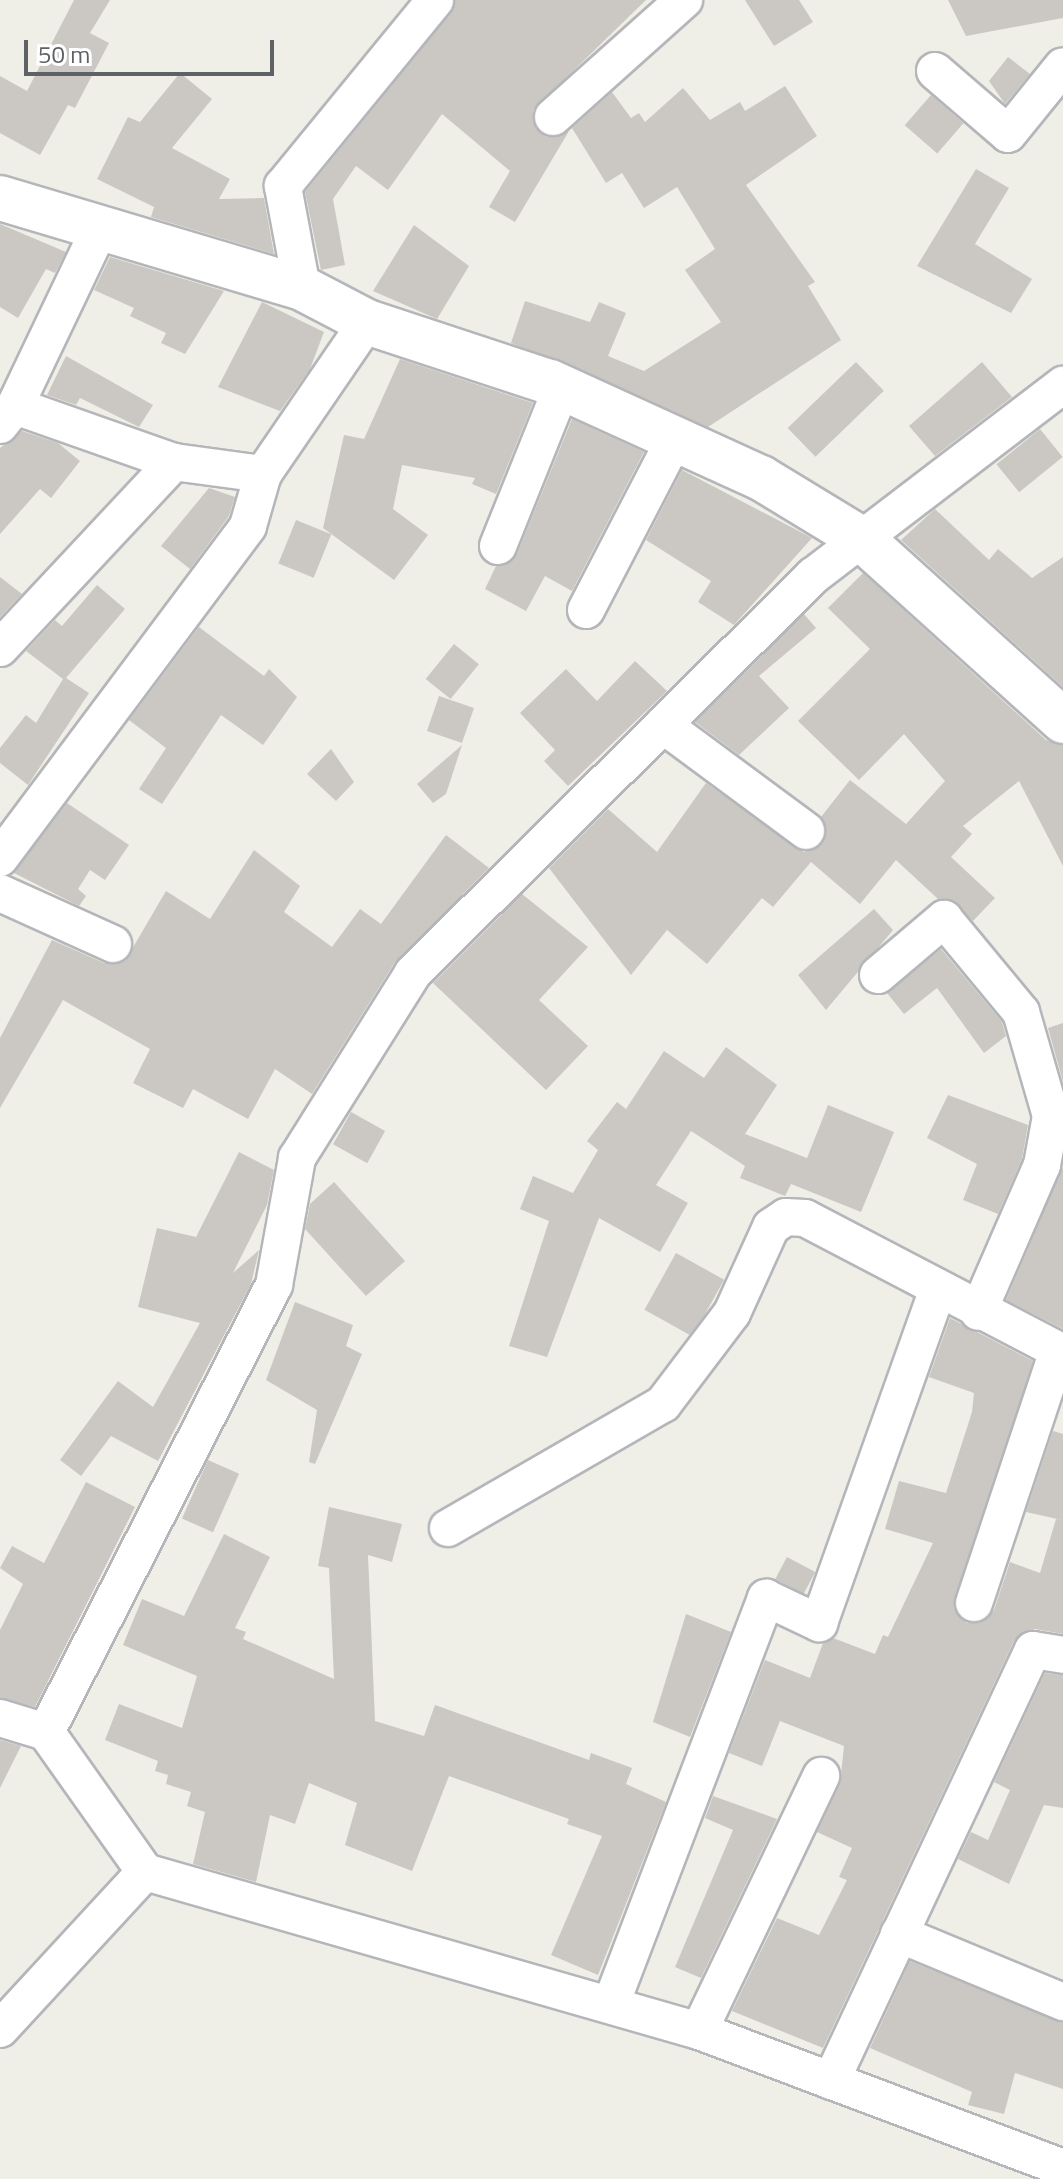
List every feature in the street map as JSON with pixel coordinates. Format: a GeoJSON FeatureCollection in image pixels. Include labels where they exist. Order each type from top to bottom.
{"type":"FeatureCollection","features":[{"type":"Feature","properties":{"kind":"main road"},"geometry":{"type":"LineString","coordinates":[[0,198],[302,288],[367,322],[562,387],[761,478],[863,540],[1063,721]]}},
{"type":"Feature","properties":{"kind":"street"},"geometry":{"type":"LineString","coordinates":[[302,288],[283,186],[435,0]]}},
{"type":"Feature","properties":{"kind":"street"},"geometry":{"type":"LineString","coordinates":[[553,117],[684,0]]}},
{"type":"Feature","properties":{"kind":"street"},"geometry":{"type":"LineString","coordinates":[[935,71],[1008,134],[1063,66]]}},
{"type":"Feature","properties":{"kind":"street"},"geometry":{"type":"LineString","coordinates":[[100,228],[7,416],[174,462],[263,474]]}},
{"type":"Feature","properties":{"kind":"street"},"geometry":{"type":"LineString","coordinates":[[0,858],[248,526],[263,474],[367,322]]}},
{"type":"Feature","properties":{"kind":"street"},"geometry":{"type":"LineString","coordinates":[[46,1732],[274,1285],[297,1158],[413,973],[813,576],[1063,385]]}},
{"type":"Feature","properties":{"kind":"street"},"geometry":{"type":"LineString","coordinates":[[498,546],[562,387]]}},
{"type":"Feature","properties":{"kind":"street"},"geometry":{"type":"LineString","coordinates":[[586,610],[675,438]]}},
{"type":"Feature","properties":{"kind":"street"},"geometry":{"type":"LineString","coordinates":[[0,648],[174,462]]}},
{"type":"Feature","properties":{"kind":"street"},"geometry":{"type":"LineString","coordinates":[[663,725],[806,831]]}},
{"type":"Feature","properties":{"kind":"street"},"geometry":{"type":"LineString","coordinates":[[0,893],[113,944]]}},
{"type":"Feature","properties":{"kind":"street"},"geometry":{"type":"LineString","coordinates":[[878,975],[944,919],[1021,1012],[1051,1116],[1042,1165],[978,1312]]}},
{"type":"Feature","properties":{"kind":"street"},"geometry":{"type":"LineString","coordinates":[[448,1528],[663,1404],[732,1313],[771,1227],[786,1217],[805,1218],[937,1291],[1061,1352],[974,1603]]}},
{"type":"Feature","properties":{"kind":"street"},"geometry":{"type":"LineString","coordinates":[[611,2004],[766,1598],[819,1623],[937,1291]]}},
{"type":"Feature","properties":{"kind":"street"},"geometry":{"type":"LineString","coordinates":[[831,2081],[1033,1650],[1063,1655]]}},
{"type":"Feature","properties":{"kind":"street"},"geometry":{"type":"LineString","coordinates":[[0,1718],[46,1732],[145,1872],[699,2031],[1063,2168]]}},
{"type":"Feature","properties":{"kind":"street"},"geometry":{"type":"LineString","coordinates":[[699,2031],[821,1776]]}},
{"type":"Feature","properties":{"kind":"street"},"geometry":{"type":"LineString","coordinates":[[0,2029],[145,1872]]}},
{"type":"Feature","properties":{"kind":"street"},"geometry":{"type":"LineString","coordinates":[[899,1934],[1063,2002]]}},
{"type":"Feature","properties":{"kind":"building"},"geometry":{"type":"Polygon","coordinates":[[[74,0],[110,0],[90,33],[109,43],[75,108],[68,105],[40,155],[0,133],[0,76],[27,91],[74,0]]]}},
{"type":"Feature","properties":{"kind":"building"},"geometry":{"type":"Polygon","coordinates":[[[455,0],[646,0],[533,110],[533,122],[546,137],[569,131],[515,222],[489,207],[510,171],[442,114],[388,190],[356,166],[333,199],[345,265],[321,270],[305,192],[451,13],[455,0]]]}},
{"type":"Feature","properties":{"kind":"building"},"geometry":{"type":"Polygon","coordinates":[[[745,0],[799,0],[813,22],[774,46],[745,0]]]}},
{"type":"Feature","properties":{"kind":"building"},"geometry":{"type":"Polygon","coordinates":[[[948,0],[1063,0],[1063,18],[966,36],[948,0]]]}},
{"type":"Feature","properties":{"kind":"building"},"geometry":{"type":"Polygon","coordinates":[[[1008,57],[1030,74],[1005,104],[989,81],[1008,57]]]}},
{"type":"Feature","properties":{"kind":"building"},"geometry":{"type":"Polygon","coordinates":[[[180,73],[212,99],[172,148],[230,179],[219,199],[264,198],[274,254],[151,217],[154,207],[97,179],[128,117],[140,122],[180,73]]]}},
{"type":"Feature","properties":{"kind":"building"},"geometry":{"type":"Polygon","coordinates":[[[785,86],[817,136],[746,185],[815,282],[808,286],[841,340],[708,427],[511,343],[525,301],[590,322],[599,302],[626,313],[608,356],[644,371],[721,322],[685,270],[715,249],[677,187],[644,208],[622,173],[606,183],[572,128],[612,92],[631,118],[639,113],[645,122],[683,88],[710,120],[740,102],[745,111],[785,86]]]}},
{"type":"Feature","properties":{"kind":"building"},"geometry":{"type":"Polygon","coordinates":[[[931,95],[963,123],[937,153],[905,125],[931,95]]]}},
{"type":"Feature","properties":{"kind":"building"},"geometry":{"type":"Polygon","coordinates":[[[976,169],[1009,188],[975,244],[1032,279],[1011,313],[917,266],[976,169]]]}},
{"type":"Feature","properties":{"kind":"building"},"geometry":{"type":"Polygon","coordinates":[[[0,224],[66,252],[55,273],[46,269],[18,318],[0,307],[0,224]]]}},
{"type":"Feature","properties":{"kind":"building"},"geometry":{"type":"Polygon","coordinates":[[[414,225],[469,266],[437,319],[373,291],[414,225]]]}},
{"type":"Feature","properties":{"kind":"building"},"geometry":{"type":"Polygon","coordinates":[[[110,257],[224,291],[185,354],[161,343],[166,333],[130,316],[134,308],[94,290],[110,257]]]}},
{"type":"Feature","properties":{"kind":"building"},"geometry":{"type":"Polygon","coordinates":[[[262,302],[324,332],[310,369],[280,411],[218,387],[262,302]]]}},
{"type":"Feature","properties":{"kind":"building"},"geometry":{"type":"Polygon","coordinates":[[[66,356],[153,405],[139,427],[80,398],[76,405],[47,395],[66,356]]]}},
{"type":"Feature","properties":{"kind":"building"},"geometry":{"type":"Polygon","coordinates":[[[400,359],[533,403],[496,494],[472,484],[475,478],[402,465],[393,509],[428,535],[394,580],[323,528],[344,435],[364,439],[400,359]]]}},
{"type":"Feature","properties":{"kind":"building"},"geometry":{"type":"Polygon","coordinates":[[[856,362],[884,391],[815,457],[788,428],[856,362]]]}},
{"type":"Feature","properties":{"kind":"building"},"geometry":{"type":"Polygon","coordinates":[[[982,362],[1012,397],[935,456],[909,426],[982,362]]]}},
{"type":"Feature","properties":{"kind":"building"},"geometry":{"type":"Polygon","coordinates":[[[572,419],[644,452],[572,591],[545,576],[526,611],[485,589],[496,566],[517,554],[572,419]]]}},
{"type":"Feature","properties":{"kind":"building"},"geometry":{"type":"Polygon","coordinates":[[[1040,429],[1063,457],[1019,492],[996,464],[1040,429]]]}},
{"type":"Feature","properties":{"kind":"building"},"geometry":{"type":"Polygon","coordinates":[[[22,431],[58,443],[80,461],[51,498],[40,489],[0,534],[0,448],[22,431]]]}},
{"type":"Feature","properties":{"kind":"building"},"geometry":{"type":"Polygon","coordinates":[[[682,470],[812,538],[734,625],[698,602],[711,581],[646,540],[682,470]]]}},
{"type":"Feature","properties":{"kind":"building"},"geometry":{"type":"Polygon","coordinates":[[[209,488],[235,497],[229,516],[190,569],[161,546],[209,488]]]}},
{"type":"Feature","properties":{"kind":"building"},"geometry":{"type":"Polygon","coordinates":[[[935,509],[989,560],[998,549],[1032,578],[1063,557],[1063,687],[901,540],[935,509]]]}},
{"type":"Feature","properties":{"kind":"building"},"geometry":{"type":"Polygon","coordinates":[[[296,520],[331,534],[314,578],[278,564],[296,520]]]}},
{"type":"Feature","properties":{"kind":"building"},"geometry":{"type":"Polygon","coordinates":[[[863,573],[1046,740],[1063,745],[1063,866],[1019,781],[963,826],[972,834],[951,857],[995,898],[973,921],[952,900],[938,899],[896,860],[860,904],[811,862],[773,907],[762,898],[707,964],[667,930],[631,975],[549,868],[608,809],[657,852],[706,783],[804,852],[823,843],[821,817],[850,780],[906,824],[945,781],[904,734],[859,780],[798,721],[870,649],[828,608],[863,573]]]}},
{"type":"Feature","properties":{"kind":"building"},"geometry":{"type":"Polygon","coordinates":[[[0,577],[22,594],[0,617],[0,577]]]}},
{"type":"Feature","properties":{"kind":"building"},"geometry":{"type":"Polygon","coordinates":[[[97,585],[125,609],[66,678],[89,693],[28,785],[0,763],[0,748],[26,715],[36,723],[63,679],[26,651],[55,620],[62,626],[97,585]]]}},
{"type":"Feature","properties":{"kind":"building"},"geometry":{"type":"Polygon","coordinates":[[[804,614],[816,628],[759,676],[789,708],[739,755],[695,722],[804,614]]]}},
{"type":"Feature","properties":{"kind":"building"},"geometry":{"type":"Polygon","coordinates":[[[199,627],[264,676],[269,669],[297,697],[263,745],[221,715],[162,804],[139,789],[166,748],[129,720],[199,627]]]}},
{"type":"Feature","properties":{"kind":"building"},"geometry":{"type":"Polygon","coordinates":[[[454,644],[479,664],[451,699],[426,679],[454,644]]]}},
{"type":"Feature","properties":{"kind":"building"},"geometry":{"type":"Polygon","coordinates":[[[635,661],[667,691],[568,786],[544,761],[555,750],[520,713],[566,669],[597,701],[635,661]]]}},
{"type":"Feature","properties":{"kind":"building"},"geometry":{"type":"Polygon","coordinates":[[[439,696],[474,708],[462,743],[427,731],[439,696]]]}},
{"type":"Feature","properties":{"kind":"building"},"geometry":{"type":"Polygon","coordinates":[[[462,745],[446,794],[433,803],[417,784],[462,745]]]}},
{"type":"Feature","properties":{"kind":"building"},"geometry":{"type":"Polygon","coordinates":[[[331,749],[354,782],[336,801],[307,774],[331,749]]]}},
{"type":"Feature","properties":{"kind":"building"},"geometry":{"type":"Polygon","coordinates":[[[67,803],[129,845],[105,880],[90,870],[78,889],[86,896],[79,906],[14,873],[67,803]]]}},
{"type":"Feature","properties":{"kind":"building"},"geometry":{"type":"Polygon","coordinates":[[[446,835],[489,868],[395,962],[312,1094],[275,1069],[248,1119],[193,1089],[183,1108],[133,1083],[150,1049],[63,1000],[0,1108],[0,1038],[52,940],[104,963],[125,961],[166,891],[210,919],[254,850],[300,886],[284,912],[332,947],[360,909],[381,924],[446,835]]]}},
{"type":"Feature","properties":{"kind":"building"},"geometry":{"type":"Polygon","coordinates":[[[522,894],[588,947],[539,1000],[588,1046],[546,1090],[433,983],[522,894]]]}},
{"type":"Feature","properties":{"kind":"building"},"geometry":{"type":"Polygon","coordinates":[[[874,909],[893,930],[826,1010],[798,975],[874,909]]]}},
{"type":"Feature","properties":{"kind":"building"},"geometry":{"type":"Polygon","coordinates":[[[941,949],[1002,1022],[1006,1036],[984,1053],[937,988],[904,1014],[887,993],[941,949]]]}},
{"type":"Feature","properties":{"kind":"building"},"geometry":{"type":"Polygon","coordinates":[[[1063,1023],[1063,1082],[1048,1028],[1063,1023]]]}},
{"type":"Feature","properties":{"kind":"building"},"geometry":{"type":"Polygon","coordinates":[[[726,1047],[777,1085],[745,1134],[807,1158],[828,1105],[894,1132],[861,1212],[791,1184],[785,1196],[740,1178],[745,1166],[691,1131],[656,1185],[688,1203],[660,1252],[599,1218],[547,1357],[509,1346],[549,1221],[520,1209],[533,1176],[573,1193],[598,1150],[587,1141],[617,1102],[626,1109],[664,1051],[704,1078],[726,1047]]]}},
{"type":"Feature","properties":{"kind":"building"},"geometry":{"type":"Polygon","coordinates":[[[948,1095],[1028,1125],[1022,1159],[998,1214],[963,1200],[977,1164],[927,1138],[948,1095]]]}},
{"type":"Feature","properties":{"kind":"building"},"geometry":{"type":"Polygon","coordinates":[[[351,1112],[385,1131],[367,1163],[333,1144],[351,1112]]]}},
{"type":"Feature","properties":{"kind":"building"},"geometry":{"type":"Polygon","coordinates":[[[239,1152],[274,1170],[267,1205],[233,1273],[259,1250],[251,1284],[158,1461],[111,1436],[81,1476],[60,1460],[118,1381],[153,1407],[200,1323],[138,1307],[157,1228],[196,1237],[239,1152]]]}},
{"type":"Feature","properties":{"kind":"building"},"geometry":{"type":"Polygon","coordinates":[[[1063,1167],[1063,1329],[1006,1300],[1063,1167]]]}},
{"type":"Feature","properties":{"kind":"building"},"geometry":{"type":"Polygon","coordinates":[[[334,1182],[405,1261],[366,1296],[305,1229],[310,1204],[334,1182]]]}},
{"type":"Feature","properties":{"kind":"building"},"geometry":{"type":"Polygon","coordinates":[[[676,1253],[724,1280],[693,1337],[644,1310],[676,1253]]]}},
{"type":"Feature","properties":{"kind":"building"},"geometry":{"type":"Polygon","coordinates":[[[295,1302],[353,1325],[346,1346],[362,1354],[315,1464],[309,1462],[317,1410],[266,1380],[295,1302]]]}},
{"type":"Feature","properties":{"kind":"building"},"geometry":{"type":"Polygon","coordinates":[[[950,1318],[1033,1361],[954,1608],[967,1623],[979,1623],[994,1610],[1010,1562],[1040,1573],[1056,1519],[1062,1520],[1026,1512],[1053,1431],[1063,1434],[1063,1634],[1035,1629],[1014,1641],[823,2048],[732,2011],[777,1918],[819,1935],[847,1880],[839,1877],[852,1848],[817,1832],[840,1784],[844,1746],[780,1721],[762,1766],[729,1753],[765,1660],[810,1678],[823,1643],[833,1638],[875,1654],[883,1635],[888,1637],[933,1543],[885,1529],[899,1481],[946,1493],[972,1412],[974,1393],[929,1377],[950,1318]]]}},
{"type":"Feature","properties":{"kind":"building"},"geometry":{"type":"Polygon","coordinates":[[[208,1460],[239,1474],[213,1532],[182,1518],[208,1460]]]}},
{"type":"Feature","properties":{"kind":"building"},"geometry":{"type":"Polygon","coordinates":[[[86,1482],[135,1507],[35,1707],[0,1698],[0,1630],[23,1584],[0,1568],[12,1546],[44,1563],[86,1482]]]}},
{"type":"Feature","properties":{"kind":"building"},"geometry":{"type":"Polygon","coordinates":[[[329,1507],[402,1524],[392,1562],[368,1555],[375,1721],[424,1736],[435,1705],[589,1760],[591,1753],[632,1768],[626,1784],[666,1802],[598,1975],[551,1955],[602,1836],[567,1824],[569,1819],[449,1776],[412,1871],[345,1845],[357,1803],[309,1783],[295,1824],[270,1815],[256,1882],[193,1864],[205,1812],[187,1806],[191,1792],[166,1784],[168,1775],[155,1771],[158,1761],[105,1740],[119,1704],[182,1728],[197,1676],[123,1645],[142,1599],[184,1616],[224,1534],[270,1557],[235,1628],[246,1632],[243,1639],[334,1679],[329,1568],[318,1566],[329,1507]]]}},
{"type":"Feature","properties":{"kind":"building"},"geometry":{"type":"Polygon","coordinates":[[[787,1557],[815,1572],[804,1594],[775,1579],[787,1557]]]}},
{"type":"Feature","properties":{"kind":"building"},"geometry":{"type":"Polygon","coordinates":[[[686,1614],[731,1632],[690,1737],[653,1722],[686,1614]]]}},
{"type":"Feature","properties":{"kind":"building"},"geometry":{"type":"Polygon","coordinates":[[[1045,1673],[1063,1675],[1063,1808],[1044,1805],[1009,1884],[958,1859],[971,1832],[988,1840],[1010,1790],[994,1782],[1045,1673]]]}},
{"type":"Feature","properties":{"kind":"building"},"geometry":{"type":"Polygon","coordinates":[[[0,1740],[21,1746],[0,1788],[0,1740]]]}},
{"type":"Feature","properties":{"kind":"building"},"geometry":{"type":"Polygon","coordinates":[[[713,1796],[777,1819],[701,1978],[675,1967],[733,1830],[705,1818],[713,1796]]]}},
{"type":"Feature","properties":{"kind":"building"},"geometry":{"type":"Polygon","coordinates":[[[910,1961],[1063,2023],[1063,2089],[1015,2073],[1004,2114],[968,2105],[972,2092],[870,2048],[910,1961]]]}}]}
